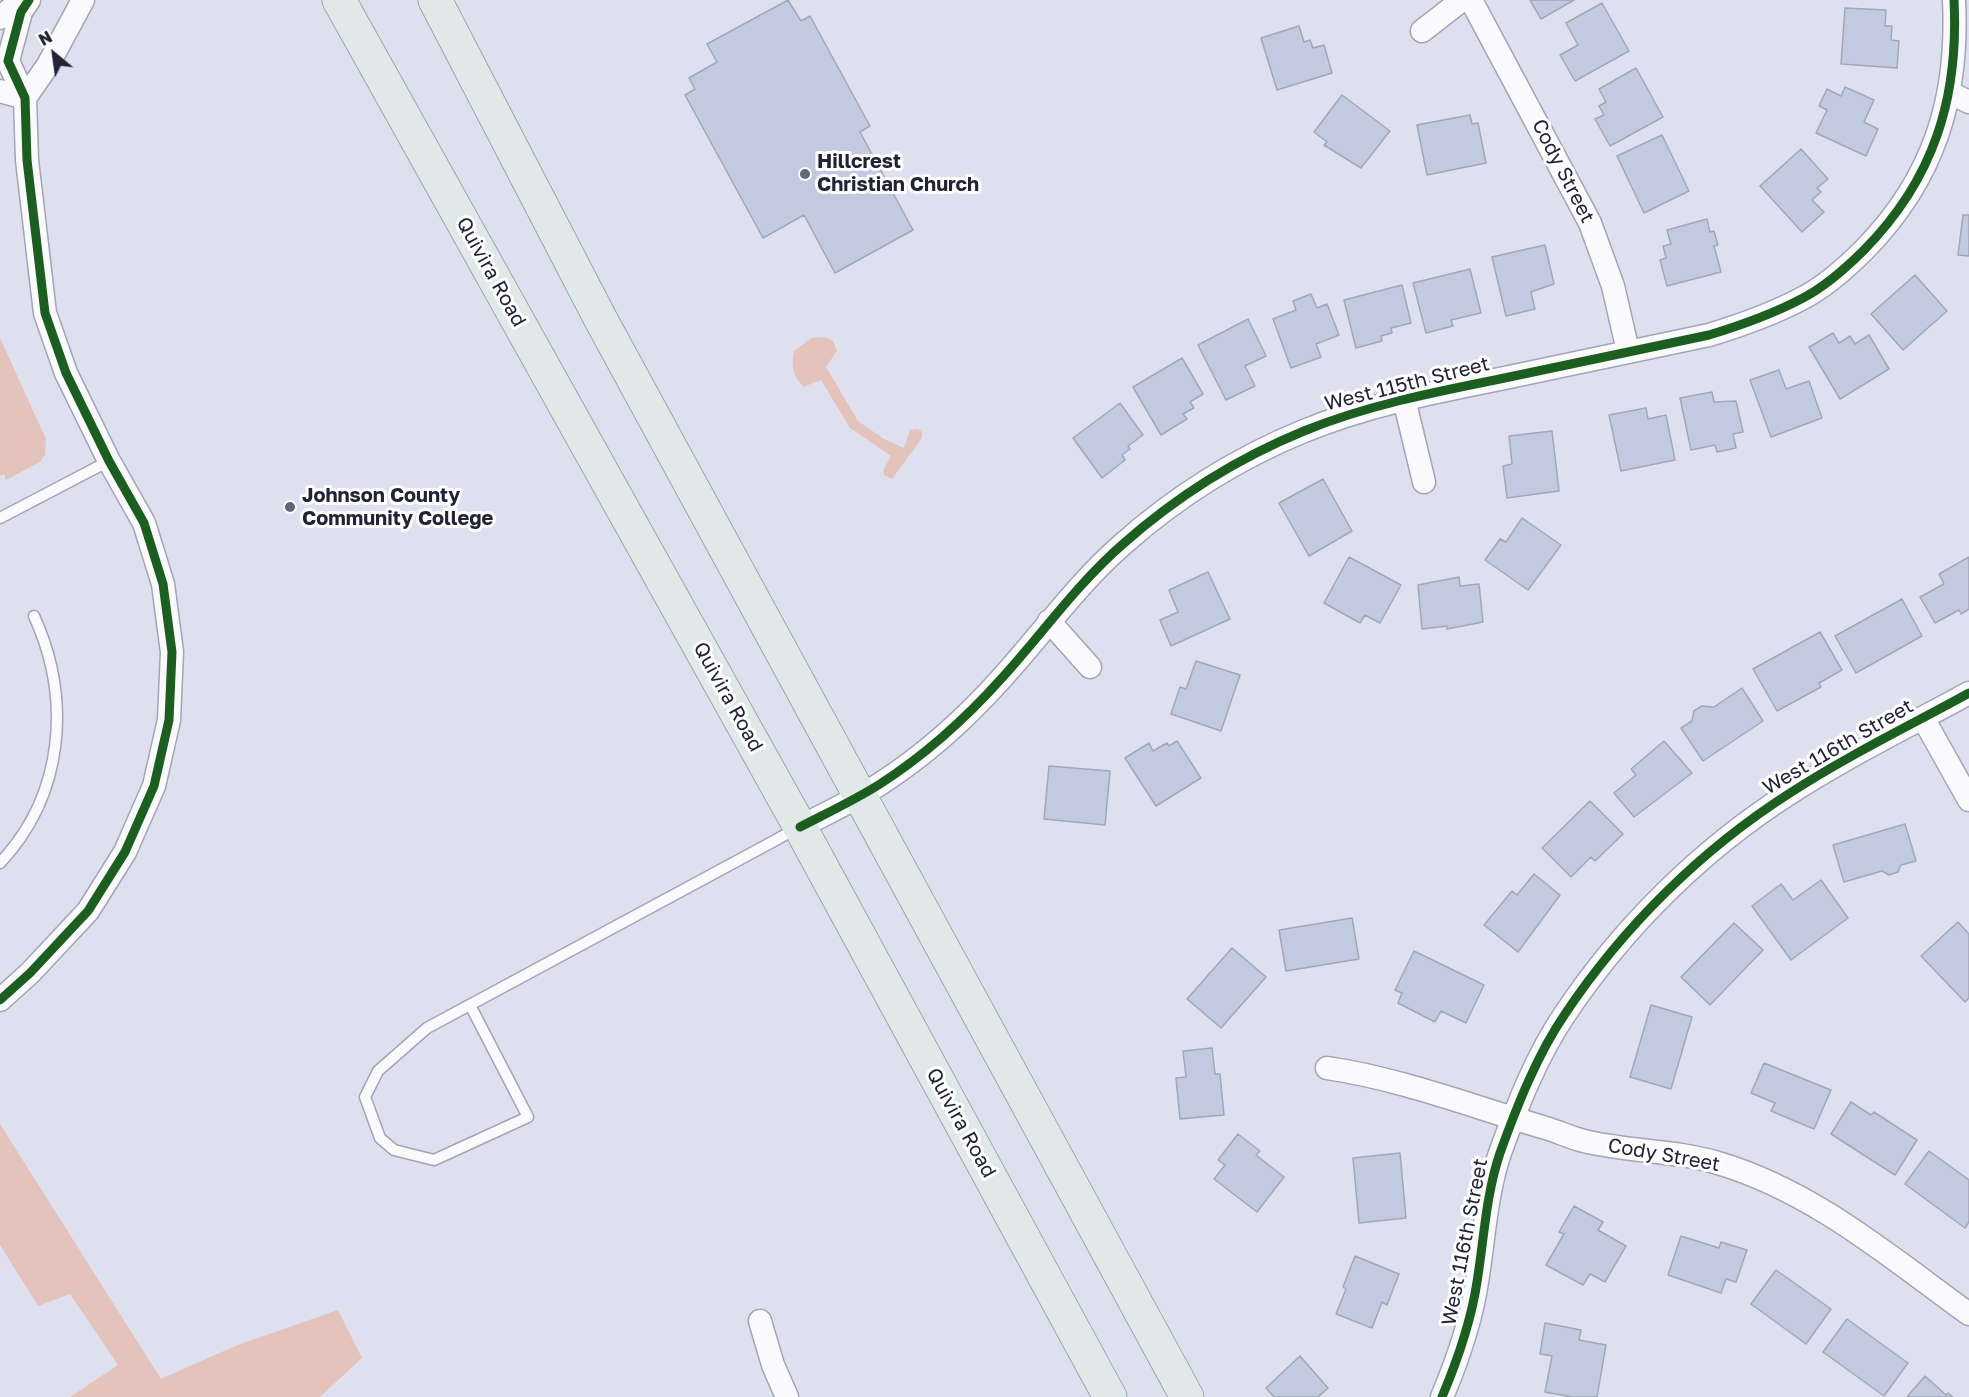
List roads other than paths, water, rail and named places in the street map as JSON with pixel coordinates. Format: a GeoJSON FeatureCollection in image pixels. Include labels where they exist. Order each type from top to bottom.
{"type":"FeatureCollection","features":[{"type":"Feature","properties":{"kind":"main road","name":"Quivira Road"},"geometry":{"type":"LineString","coordinates":[[339,0],[800,826],[1110,1397]]}},
{"type":"Feature","properties":{"kind":"main road"},"geometry":{"type":"LineString","coordinates":[[435,0],[600,318],[1187,1397]]}},
{"type":"Feature","properties":{"kind":"street"},"geometry":{"type":"LineString","coordinates":[[0,18],[21,0]]}},
{"type":"Feature","properties":{"kind":"street"},"geometry":{"type":"LineString","coordinates":[[0,1000],[30,974],[88,911],[126,852],[154,786],[169,720],[172,652],[163,584],[144,523],[66,373],[45,313],[27,160],[25,98],[8,61],[21,12],[29,0]]}},
{"type":"Feature","properties":{"kind":"street"},"geometry":{"type":"LineString","coordinates":[[25,98],[48,65],[83,0]]}},
{"type":"Feature","properties":{"kind":"street"},"geometry":{"type":"LineString","coordinates":[[1422,31],[1462,0]]}},
{"type":"Feature","properties":{"kind":"street","name":"Cody Street"},"geometry":{"type":"LineString","coordinates":[[1471,0],[1590,223],[1614,286],[1629,351]]}},
{"type":"Feature","properties":{"kind":"street","name":"West 115th Street"},"geometry":{"type":"LineString","coordinates":[[800,826],[859,796],[924,751],[965,717],[1002,678],[1049,621],[1123,544],[1186,495],[1231,466],[1303,431],[1353,413],[1404,399],[1709,335],[1757,321],[1827,283],[1885,228],[1916,184],[1959,98],[1954,0]]}},
{"type":"Feature","properties":{"kind":"street"},"geometry":{"type":"LineString","coordinates":[[0,91],[25,98]]}},
{"type":"Feature","properties":{"kind":"street","name":"West 115th Street"},"geometry":{"type":"LineString","coordinates":[[1404,399],[1424,482]]}},
{"type":"Feature","properties":{"kind":"street"},"geometry":{"type":"LineString","coordinates":[[1049,621],[1090,667]]}},
{"type":"Feature","properties":{"kind":"street","name":"West 116th Street"},"geometry":{"type":"LineString","coordinates":[[1442,1397],[1467,1331],[1499,1156],[1548,1041],[1564,1014],[1602,963],[1646,913],[1705,856],[1788,794],[1969,693]]}},
{"type":"Feature","properties":{"kind":"street"},"geometry":{"type":"LineString","coordinates":[[1923,718],[1969,800]]}},
{"type":"Feature","properties":{"kind":"street","name":"Cody Street"},"geometry":{"type":"LineString","coordinates":[[1327,1068],[1366,1074],[1411,1086],[1584,1141],[1688,1155],[1719,1163],[1766,1180],[1837,1219],[1969,1314]]}},
{"type":"Feature","properties":{"kind":"street"},"geometry":{"type":"LineString","coordinates":[[760,1321],[773,1365],[787,1397]]}},
{"type":"Feature","properties":{"kind":"lane"},"geometry":{"type":"LineString","coordinates":[[0,518],[110,461]]}},
{"type":"Feature","properties":{"kind":"lane"},"geometry":{"type":"LineString","coordinates":[[0,863],[27,830],[41,802],[57,743],[57,691],[52,663],[34,616]]}},
{"type":"Feature","properties":{"kind":"lane"},"geometry":{"type":"LineString","coordinates":[[470,1005],[528,1117],[434,1160],[394,1150],[380,1138],[365,1097],[378,1071],[428,1028],[470,1005],[800,826]]}},
{"type":"Feature","properties":{"kind":"place","name":"Hillcrest Christian Church"},"geometry":{"type":"Point","coordinates":[805,174]}},
{"type":"Feature","properties":{"kind":"place","name":"Johnson County Community College"},"geometry":{"type":"Point","coordinates":[290,507]}}]}
